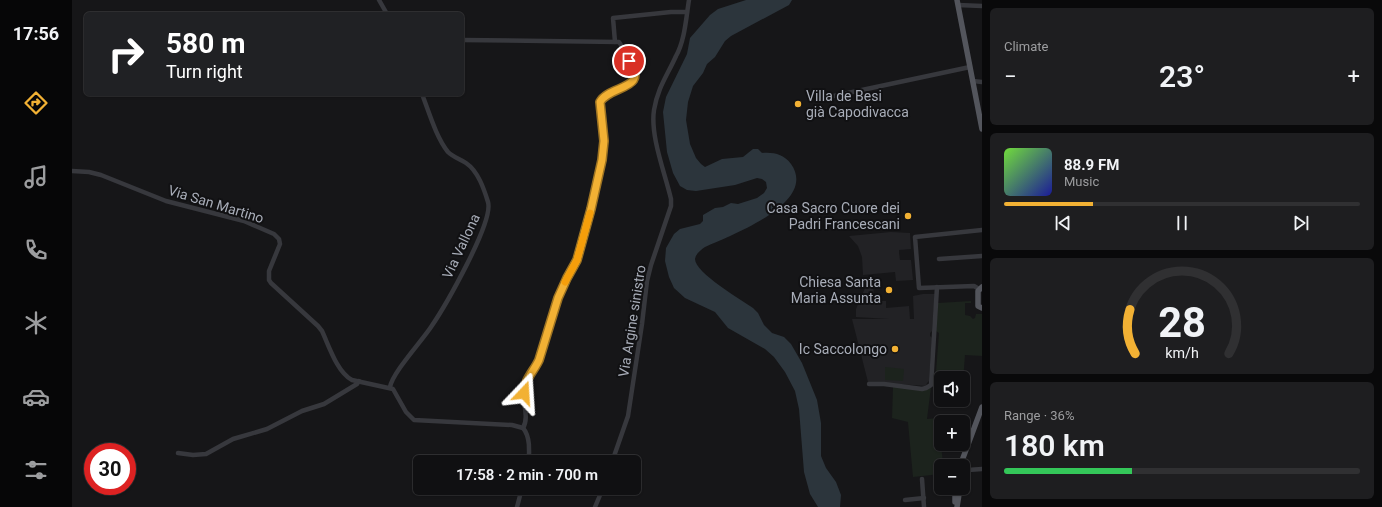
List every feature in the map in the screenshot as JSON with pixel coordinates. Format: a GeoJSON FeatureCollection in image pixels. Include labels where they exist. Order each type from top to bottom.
{"type":"FeatureCollection","features":[{"type":"Feature","properties":{"kind":"main road"},"geometry":{"type":"LineString","coordinates":[[957,3],[980,110],[982,129]]}},
{"type":"Feature","properties":{"kind":"main road"},"geometry":{"type":"LineString","coordinates":[[980,288],[977,292],[977,304],[982,308]]}},
{"type":"Feature","properties":{"kind":"main road"},"geometry":{"type":"LineString","coordinates":[[963,459],[982,407]]}},
{"type":"Feature","properties":{"kind":"main road"},"geometry":{"type":"LineString","coordinates":[[956,495],[957,507]]}},
{"type":"Feature","properties":{"kind":"main road"},"geometry":{"type":"LineString","coordinates":[[957,507],[959,495]]}},
{"type":"Feature","properties":{"kind":"street"},"geometry":{"type":"LineString","coordinates":[[379,0],[386,12]]}},
{"type":"Feature","properties":{"kind":"street","name":"Via Argine sinistro"},"geometry":{"type":"LineString","coordinates":[[614,455],[628,416],[648,276],[671,206],[671,199],[660,161],[654,110],[660,86],[677,56],[683,34],[689,0]]}},
{"type":"Feature","properties":{"kind":"street"},"geometry":{"type":"LineString","coordinates":[[957,3],[982,6]]}},
{"type":"Feature","properties":{"kind":"street"},"geometry":{"type":"LineString","coordinates":[[615,42],[613,18],[671,12],[687,12]]}},
{"type":"Feature","properties":{"kind":"street"},"geometry":{"type":"LineString","coordinates":[[464,40],[619,42],[624,55],[634,68],[635,76],[630,84],[605,96],[600,102],[604,141],[602,160],[591,209],[577,260],[561,292],[539,360],[524,388],[526,421],[523,428]]}},
{"type":"Feature","properties":{"kind":"street"},"geometry":{"type":"LineString","coordinates":[[829,97],[970,67]]}},
{"type":"Feature","properties":{"kind":"street"},"geometry":{"type":"LineString","coordinates":[[973,81],[982,82]]}},
{"type":"Feature","properties":{"kind":"street","name":"Via Vallona"},"geometry":{"type":"LineString","coordinates":[[390,387],[396,374],[431,327],[459,279],[474,251],[489,210],[488,203],[477,175],[467,163],[449,153],[442,143],[423,96]]}},
{"type":"Feature","properties":{"kind":"street","name":"Via San Martino"},"geometry":{"type":"LineString","coordinates":[[72,171],[101,175],[166,201],[244,221],[274,234],[279,239],[280,244],[269,271],[269,280],[271,283],[318,326],[344,374],[352,380],[390,387]]}},
{"type":"Feature","properties":{"kind":"street"},"geometry":{"type":"LineString","coordinates":[[980,288],[974,286],[919,288],[915,237],[982,230]]}},
{"type":"Feature","properties":{"kind":"street"},"geometry":{"type":"LineString","coordinates":[[939,259],[982,256]]}},
{"type":"Feature","properties":{"kind":"street"},"geometry":{"type":"LineString","coordinates":[[869,384],[884,384],[922,389],[931,385],[937,287]]}},
{"type":"Feature","properties":{"kind":"street"},"geometry":{"type":"LineString","coordinates":[[178,452],[193,455],[206,454],[233,439],[267,429],[302,411],[324,404],[359,381]]}},
{"type":"Feature","properties":{"kind":"street"},"geometry":{"type":"LineString","coordinates":[[390,387],[395,392],[406,412],[414,420],[512,425],[523,428],[528,435],[529,455]]}},
{"type":"Feature","properties":{"kind":"street"},"geometry":{"type":"LineString","coordinates":[[970,470],[982,469]]}},
{"type":"Feature","properties":{"kind":"street"},"geometry":{"type":"LineString","coordinates":[[922,479],[924,507]]}},
{"type":"Feature","properties":{"kind":"street"},"geometry":{"type":"LineString","coordinates":[[517,507],[520,495]]}},
{"type":"Feature","properties":{"kind":"street"},"geometry":{"type":"LineString","coordinates":[[595,507],[600,495]]}},
{"type":"Feature","properties":{"kind":"street"},"geometry":{"type":"LineString","coordinates":[[905,500],[924,498]]}},
{"type":"Feature","properties":{"kind":"shaded area"},"geometry":{"type":"Polygon","coordinates":[[[746,0],[792,0],[789,5],[731,36],[725,41],[715,57],[707,64],[703,73],[693,86],[688,102],[686,120],[690,144],[696,158],[705,167],[722,159],[743,157],[753,149],[758,149],[762,153],[774,153],[785,158],[791,164],[796,178],[793,192],[768,216],[705,247],[698,253],[695,259],[697,265],[710,279],[753,308],[758,313],[764,325],[772,333],[784,337],[791,344],[802,363],[817,400],[821,423],[821,456],[826,468],[836,482],[841,495],[840,507],[818,507],[810,494],[804,472],[799,409],[795,391],[785,372],[774,357],[765,349],[728,328],[715,312],[685,298],[674,288],[669,277],[665,261],[666,248],[674,234],[680,229],[700,224],[703,221],[703,215],[715,208],[723,207],[731,203],[738,204],[757,198],[764,193],[767,188],[766,182],[757,178],[735,185],[696,191],[687,190],[680,186],[673,173],[667,152],[663,112],[666,97],[687,54],[690,38],[710,15],[718,9],[746,0]]]}},
{"type":"Feature","properties":{"kind":"shaded area"},"geometry":{"type":"Polygon","coordinates":[[[891,232],[910,233],[911,249],[899,250],[899,253],[900,260],[911,260],[913,280],[896,281],[895,272],[863,275],[862,257],[858,246],[849,236],[891,232]]]}},
{"type":"Feature","properties":{"kind":"shaded area","name":"Ic Saccolongo"},"geometry":{"type":"Polygon","coordinates":[[[866,286],[873,286],[874,295],[877,294],[878,301],[886,301],[886,308],[909,306],[910,319],[914,319],[913,296],[935,294],[932,331],[930,333],[932,338],[929,381],[926,386],[868,382],[852,319],[889,319],[856,317],[856,309],[866,286]]]}},
{"type":"Feature","properties":{"kind":"shaded area"},"geometry":{"type":"Polygon","coordinates":[[[971,301],[971,303],[965,303],[965,315],[970,316],[973,319],[975,318],[976,314],[982,314],[982,356],[965,355],[964,371],[936,371],[939,333],[936,331],[938,303],[971,301]]]}},
{"type":"Feature","properties":{"kind":"shaded area"},"geometry":{"type":"Polygon","coordinates":[[[885,367],[904,369],[903,381],[885,380],[885,367]]]}},
{"type":"Feature","properties":{"kind":"shaded area"},"geometry":{"type":"Polygon","coordinates":[[[893,387],[931,387],[927,419],[934,418],[934,451],[942,451],[942,459],[934,459],[934,475],[913,477],[908,422],[892,418],[893,387]]]}},
{"type":"Feature","properties":{"kind":"slow traffic"},"geometry":{"type":"LineString","coordinates":[[565,282],[577,260],[590,213]]}},
{"type":"Feature","properties":{"kind":"place","name":"Villa de Besi già Capodivacca"},"geometry":{"type":"Point","coordinates":[798,104]}},
{"type":"Feature","properties":{"kind":"place","name":"Casa Sacro Cuore dei Padri Francescani"},"geometry":{"type":"Point","coordinates":[908,216]}},
{"type":"Feature","properties":{"kind":"place","name":"Chiesa Santa Maria Assunta"},"geometry":{"type":"Point","coordinates":[889,290]}},
{"type":"Feature","properties":{"kind":"place","name":"Ic Saccolongo"},"geometry":{"type":"Point","coordinates":[895,349]}},
{"type":"Feature","properties":{"kind":"route"},"geometry":{"type":"LineString","coordinates":[[524,393],[526,381],[539,360],[563,286],[577,260],[588,219],[602,160],[604,141],[600,102],[605,96],[630,84],[633,81],[635,76],[634,68],[629,61]]}}]}
